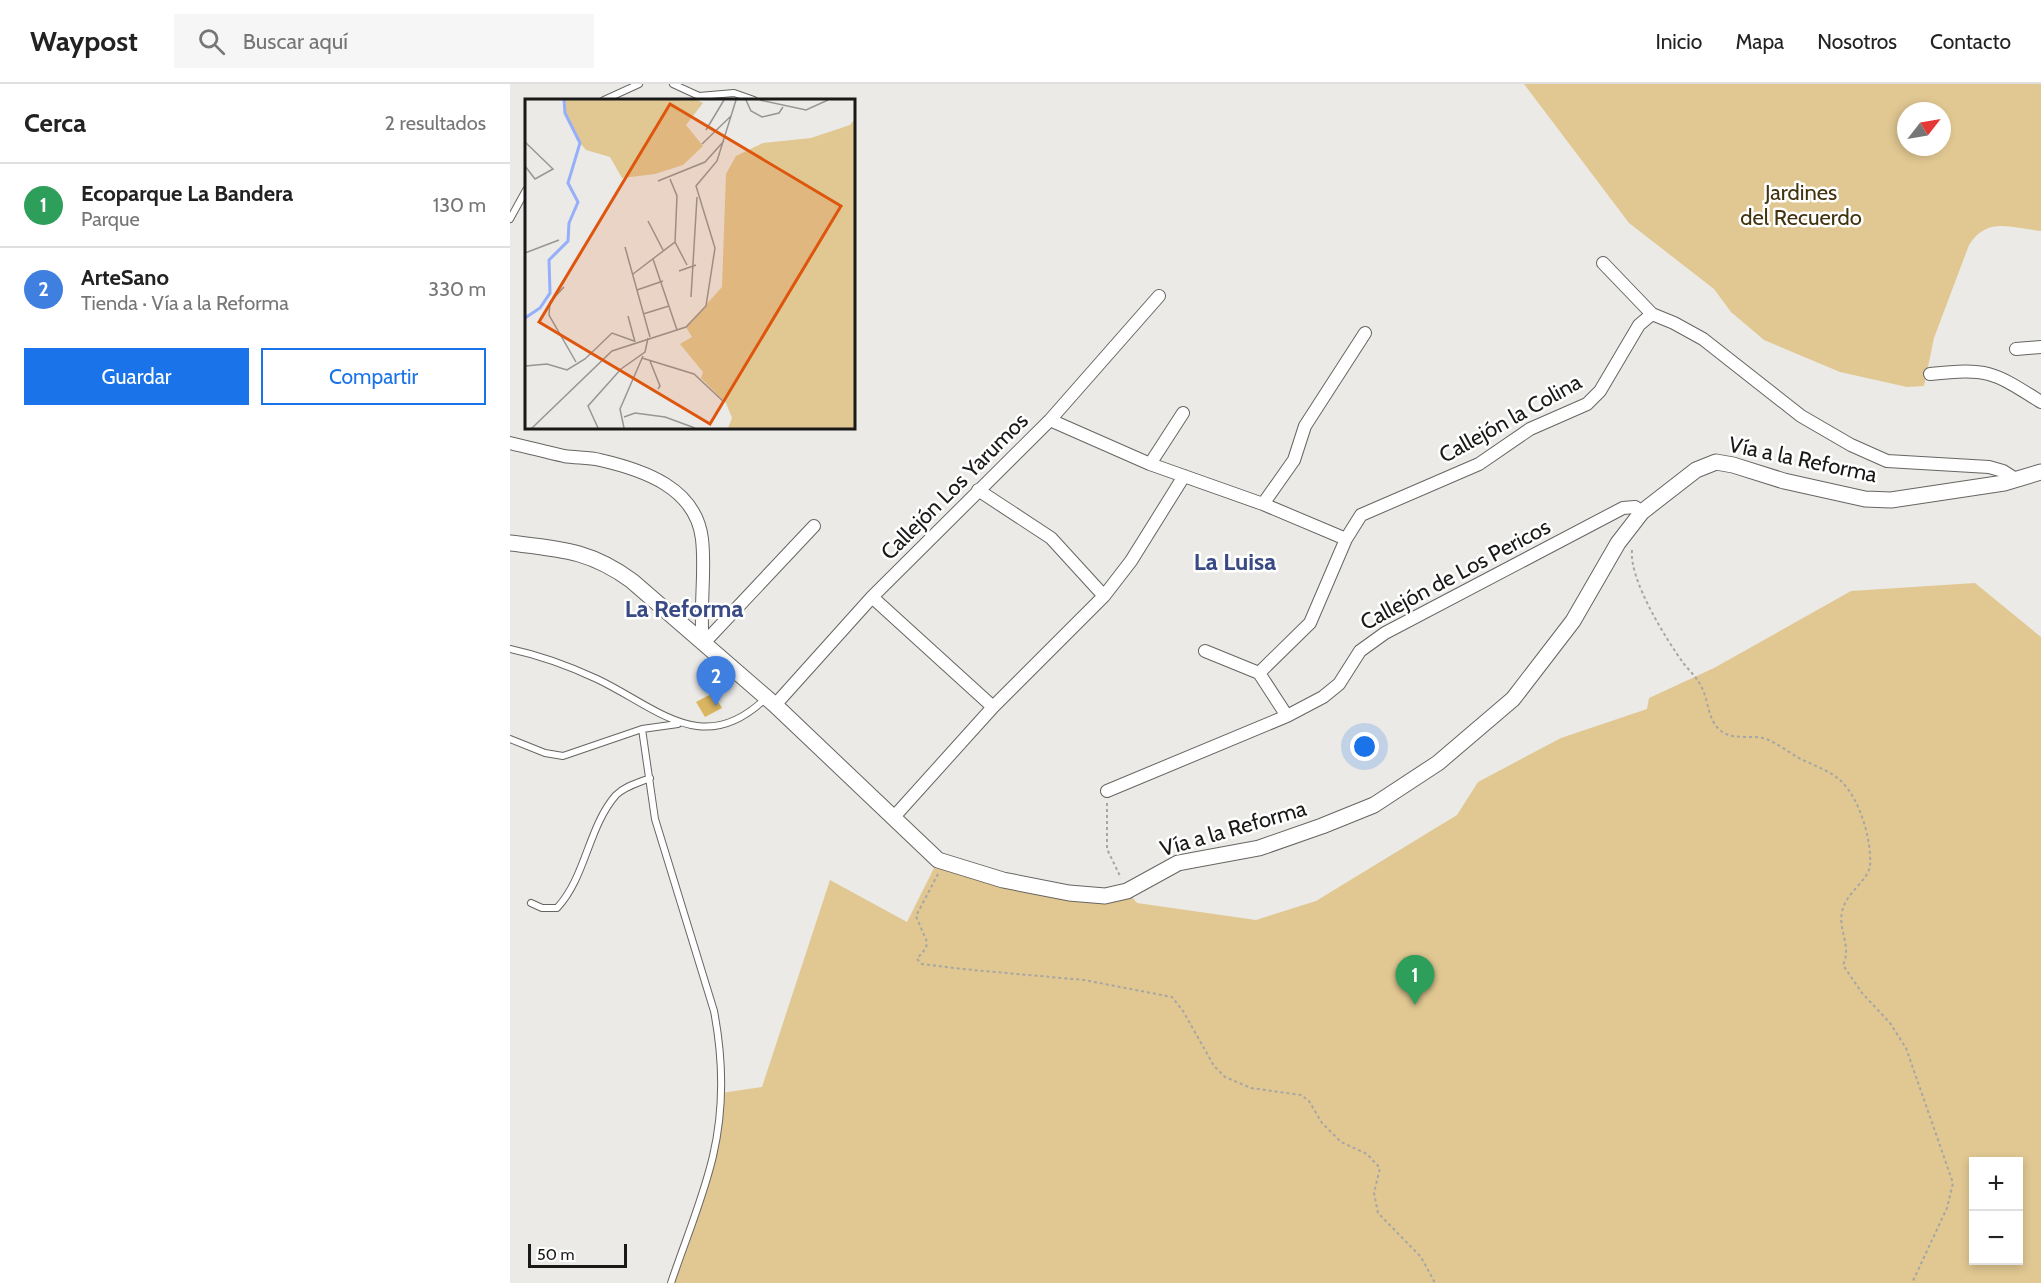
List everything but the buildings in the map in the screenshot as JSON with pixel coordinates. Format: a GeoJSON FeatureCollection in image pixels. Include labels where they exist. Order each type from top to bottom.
{"type":"FeatureCollection","features":[{"type":"Feature","properties":{"kind":"street"},"geometry":{"type":"LineString","coordinates":[[1603,263],[1652,314],[1703,339],[1802,416],[1851,445],[1887,461],[1989,466],[2017,480]]}},
{"type":"Feature","properties":{"kind":"street","name":"Callejón Los Yarumos"},"geometry":{"type":"LineString","coordinates":[[771,701],[1050,420],[1159,296]]}},
{"type":"Feature","properties":{"kind":"street","name":"Callejón la Colina"},"geometry":{"type":"LineString","coordinates":[[1259,673],[1310,623],[1346,539],[1361,514],[1479,464],[1530,429],[1587,404],[1600,391],[1639,325],[1652,314]]}},
{"type":"Feature","properties":{"kind":"street"},"geometry":{"type":"LineString","coordinates":[[1263,504],[1294,460],[1305,426],[1365,333]]}},
{"type":"Feature","properties":{"kind":"street"},"geometry":{"type":"LineString","coordinates":[[2016,350],[2041,347]]}},
{"type":"Feature","properties":{"kind":"street"},"geometry":{"type":"LineString","coordinates":[[1930,374],[1971,369],[1989,372],[2041,402]]}},
{"type":"Feature","properties":{"kind":"street"},"geometry":{"type":"LineString","coordinates":[[1150,464],[1183,413]]}},
{"type":"Feature","properties":{"kind":"street"},"geometry":{"type":"LineString","coordinates":[[1050,420],[1150,464],[1263,504],[1346,539]]}},
{"type":"Feature","properties":{"kind":"street"},"geometry":{"type":"LineString","coordinates":[[510,444],[565,456],[599,459],[660,481],[679,492],[693,510],[702,537],[700,618],[703,644]]}},
{"type":"Feature","properties":{"kind":"street","name":"Vía a la Reforma"},"geometry":{"type":"LineString","coordinates":[[510,543],[586,554],[613,567],[771,701],[943,864],[1003,880],[1069,893],[1105,896],[1127,891],[1178,862],[1259,848],[1374,805],[1438,763],[1513,699],[1573,621],[1618,543],[1642,512],[1696,470],[1716,462],[1865,499],[1891,500],[2017,480],[2041,472]]}},
{"type":"Feature","properties":{"kind":"street"},"geometry":{"type":"LineString","coordinates":[[893,818],[993,707],[1104,596],[1131,561],[1184,476]]}},
{"type":"Feature","properties":{"kind":"street"},"geometry":{"type":"LineString","coordinates":[[978,490],[1051,538],[1104,596]]}},
{"type":"Feature","properties":{"kind":"street","name":"Callejón de Los Pericos"},"geometry":{"type":"LineString","coordinates":[[1107,791],[1287,716],[1323,697],[1339,684],[1360,651],[1385,633],[1623,508],[1635,507],[1642,512]]}},
{"type":"Feature","properties":{"kind":"street"},"geometry":{"type":"LineString","coordinates":[[703,644],[814,526]]}},
{"type":"Feature","properties":{"kind":"street"},"geometry":{"type":"LineString","coordinates":[[872,597],[993,707]]}},
{"type":"Feature","properties":{"kind":"street"},"geometry":{"type":"LineString","coordinates":[[1205,651],[1259,673],[1287,716]]}},
{"type":"Feature","properties":{"kind":"lane"},"geometry":{"type":"LineString","coordinates":[[606,99],[639,84]]}},
{"type":"Feature","properties":{"kind":"lane"},"geometry":{"type":"LineString","coordinates":[[674,84],[699,96],[734,93],[751,99]]}},
{"type":"Feature","properties":{"kind":"lane"},"geometry":{"type":"LineString","coordinates":[[510,219],[525,192]]}},
{"type":"Feature","properties":{"kind":"lane"},"geometry":{"type":"LineString","coordinates":[[510,650],[596,678],[679,724]]}},
{"type":"Feature","properties":{"kind":"lane"},"geometry":{"type":"LineString","coordinates":[[510,739],[545,753],[563,756],[642,729],[679,724],[713,726],[735,722],[771,701]]}},
{"type":"Feature","properties":{"kind":"lane"},"geometry":{"type":"LineString","coordinates":[[642,729],[655,819],[714,1011],[720,1042],[721,1094],[713,1156],[671,1283]]}},
{"type":"Feature","properties":{"kind":"lane"},"geometry":{"type":"LineString","coordinates":[[531,903],[542,908],[557,908],[569,896],[607,809],[617,794],[650,778]]}},
{"type":"Feature","properties":{"kind":"path"},"geometry":{"type":"LineString","coordinates":[[1633,544],[1633,572],[1637,581],[1683,663],[1702,687],[1712,717],[1720,730],[1732,736],[1766,739],[1829,772],[1842,782],[1860,814],[1870,851],[1869,868],[1866,876],[1851,890],[1842,910],[1841,922],[1847,952],[1843,965],[1862,993],[1890,1023],[1906,1048],[1953,1183],[1947,1208],[1912,1283]]}},
{"type":"Feature","properties":{"kind":"path"},"geometry":{"type":"LineString","coordinates":[[1107,791],[1107,849],[1127,891]]}},
{"type":"Feature","properties":{"kind":"path"},"geometry":{"type":"LineString","coordinates":[[943,864],[916,916],[927,942],[926,948],[916,959],[922,964],[1084,980],[1172,998],[1183,1011],[1214,1066],[1225,1077],[1251,1088],[1301,1095],[1309,1101],[1322,1123],[1341,1142],[1373,1159],[1380,1168],[1374,1193],[1378,1213],[1421,1257],[1435,1283]]}},
{"type":"Feature","properties":{"kind":"green space","name":"Jardines del Recuerdo"},"geometry":{"type":"Polygon","coordinates":[[[1524,84],[2041,84],[2041,231],[2010,226],[1992,227],[1976,236],[1969,245],[1934,338],[1924,386],[1907,387],[1840,372],[1764,340],[1731,312],[1714,289],[1629,223],[1524,84]]]}},
{"type":"Feature","properties":{"kind":"green space"},"geometry":{"type":"Polygon","coordinates":[[[1975,583],[2041,637],[2041,1283],[671,1283],[713,1156],[721,1093],[762,1087],[830,880],[907,922],[938,860],[1003,880],[1127,891],[1137,903],[1256,920],[1316,901],[1457,815],[1478,782],[1561,738],[1647,709],[1649,698],[1714,668],[1851,591],[1975,583]]]}},
{"type":"Feature","properties":{"kind":"place","name":"ArteSano"},"geometry":{"type":"Point","coordinates":[716,706]}},
{"type":"Feature","properties":{"kind":"place","name":"Ecoparque La Bandera"},"geometry":{"type":"Point","coordinates":[1415,1005]}},
{"type":"Feature","properties":{"kind":"district","name":"La Luisa"},"geometry":{"type":"Point","coordinates":[1235,562]}},
{"type":"Feature","properties":{"kind":"district","name":"La Reforma"},"geometry":{"type":"Point","coordinates":[684,609]}}]}
